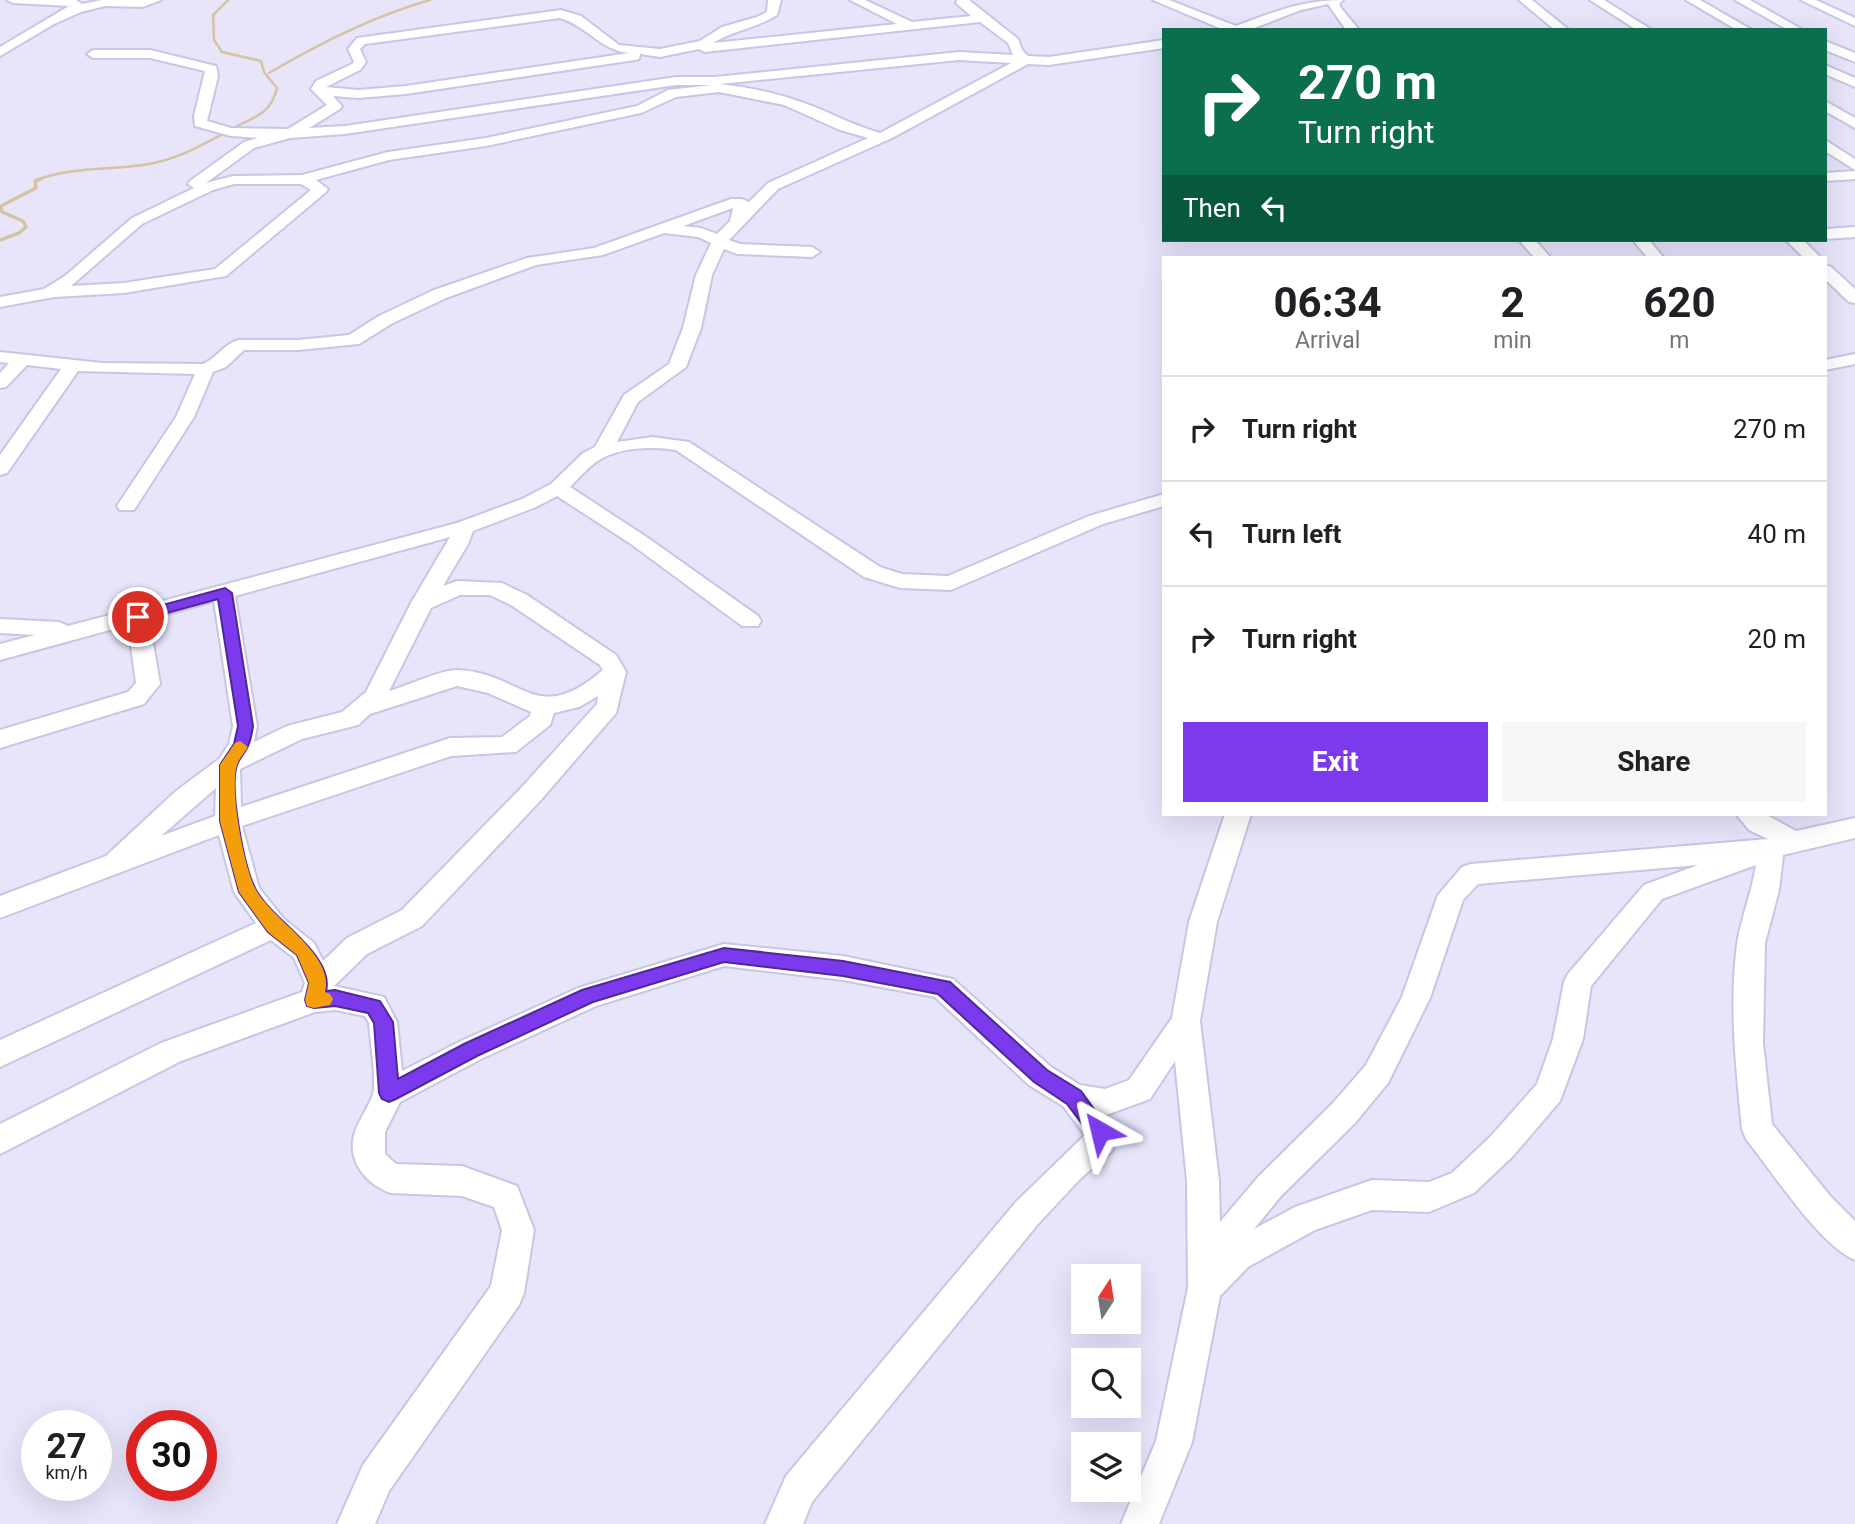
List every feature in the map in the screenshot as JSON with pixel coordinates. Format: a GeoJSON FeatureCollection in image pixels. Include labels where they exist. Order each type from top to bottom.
{"type":"FeatureCollection","features":[{"type":"Feature","properties":{"kind":"street"},"geometry":{"type":"LineString","coordinates":[[13,0],[77,5],[69,13]]}},
{"type":"Feature","properties":{"kind":"street"},"geometry":{"type":"LineString","coordinates":[[0,52],[69,13],[102,3],[146,3],[155,0]]}},
{"type":"Feature","properties":{"kind":"street"},"geometry":{"type":"LineString","coordinates":[[681,50],[704,44],[726,30],[773,13],[772,3],[775,0]]}},
{"type":"Feature","properties":{"kind":"street"},"geometry":{"type":"LineString","coordinates":[[856,0],[911,27]]}},
{"type":"Feature","properties":{"kind":"street"},"geometry":{"type":"LineString","coordinates":[[963,0],[962,3],[991,28],[1014,42],[1016,51],[1025,60]]}},
{"type":"Feature","properties":{"kind":"street"},"geometry":{"type":"LineString","coordinates":[[1159,0],[1231,28]]}},
{"type":"Feature","properties":{"kind":"street"},"geometry":{"type":"LineString","coordinates":[[1260,25],[1298,7],[1334,0],[1335,9],[1351,28]]}},
{"type":"Feature","properties":{"kind":"street"},"geometry":{"type":"LineString","coordinates":[[1525,0],[1560,28]]}},
{"type":"Feature","properties":{"kind":"street"},"geometry":{"type":"LineString","coordinates":[[1596,0],[1643,28]]}},
{"type":"Feature","properties":{"kind":"street"},"geometry":{"type":"LineString","coordinates":[[1692,0],[1742,28]]}},
{"type":"Feature","properties":{"kind":"street"},"geometry":{"type":"LineString","coordinates":[[1741,0],[1793,28]]}},
{"type":"Feature","properties":{"kind":"street"},"geometry":{"type":"LineString","coordinates":[[1807,0],[1855,22]]}},
{"type":"Feature","properties":{"kind":"street"},"geometry":{"type":"LineString","coordinates":[[318,89],[321,84],[360,62],[354,49],[361,41],[561,13],[576,6]]}},
{"type":"Feature","properties":{"kind":"street"},"geometry":{"type":"LineString","coordinates":[[561,13],[577,19],[609,45],[628,51],[660,53]]}},
{"type":"Feature","properties":{"kind":"street"},"geometry":{"type":"LineString","coordinates":[[318,89],[330,93],[355,94],[406,89],[681,50],[982,18]]}},
{"type":"Feature","properties":{"kind":"street"},"geometry":{"type":"LineString","coordinates":[[9,29],[32,32]]}},
{"type":"Feature","properties":{"kind":"street"},"geometry":{"type":"LineString","coordinates":[[93,54],[142,53],[212,69],[200,123],[207,128],[254,134],[290,134],[345,130],[676,81],[715,81],[959,56],[1049,61],[1162,44]]}},
{"type":"Feature","properties":{"kind":"street"},"geometry":{"type":"LineString","coordinates":[[1827,46],[1855,58]]}},
{"type":"Feature","properties":{"kind":"street"},"geometry":{"type":"LineString","coordinates":[[603,450],[630,399],[677,367],[692,328],[704,275],[720,240],[773,186],[853,152],[877,137],[887,135],[1025,60]]}},
{"type":"Feature","properties":{"kind":"street"},"geometry":{"type":"LineString","coordinates":[[1827,70],[1855,83]]}},
{"type":"Feature","properties":{"kind":"street"},"geometry":{"type":"LineString","coordinates":[[166,205],[208,187],[233,180],[303,179],[330,169],[388,156],[516,135],[641,108],[673,93],[719,88],[776,98],[845,127],[877,137]]}},
{"type":"Feature","properties":{"kind":"street"},"geometry":{"type":"LineString","coordinates":[[49,293],[72,279],[120,233],[166,205],[249,145],[290,134],[335,106],[318,89]]}},
{"type":"Feature","properties":{"kind":"street"},"geometry":{"type":"LineString","coordinates":[[516,135],[523,114],[532,102]]}},
{"type":"Feature","properties":{"kind":"street"},"geometry":{"type":"LineString","coordinates":[[1827,106],[1855,124]]}},
{"type":"Feature","properties":{"kind":"street"},"geometry":{"type":"LineString","coordinates":[[1827,145],[1855,166]]}},
{"type":"Feature","properties":{"kind":"street"},"geometry":{"type":"LineString","coordinates":[[1827,177],[1855,175]]}},
{"type":"Feature","properties":{"kind":"street"},"geometry":{"type":"LineString","coordinates":[[0,302],[49,293],[124,288],[220,273],[321,189],[303,179]]}},
{"type":"Feature","properties":{"kind":"street"},"geometry":{"type":"LineString","coordinates":[[0,357],[102,368],[206,369],[220,363],[239,345],[298,345],[353,340],[385,320],[440,294],[533,261],[597,252],[709,210],[740,202],[742,206],[737,221]]}},
{"type":"Feature","properties":{"kind":"street"},"geometry":{"type":"LineString","coordinates":[[663,229],[701,233],[737,249],[812,252]]}},
{"type":"Feature","properties":{"kind":"street"},"geometry":{"type":"LineString","coordinates":[[1827,234],[1855,232]]}},
{"type":"Feature","properties":{"kind":"street"},"geometry":{"type":"LineString","coordinates":[[1528,242],[1541,256]]}},
{"type":"Feature","properties":{"kind":"street"},"geometry":{"type":"LineString","coordinates":[[1638,242],[1654,256]]}},
{"type":"Feature","properties":{"kind":"street"},"geometry":{"type":"LineString","coordinates":[[1796,242],[1811,256]]}},
{"type":"Feature","properties":{"kind":"street"},"geometry":{"type":"LineString","coordinates":[[1827,272],[1855,298]]}},
{"type":"Feature","properties":{"kind":"street"},"geometry":{"type":"LineString","coordinates":[[0,383],[23,358]]}},
{"type":"Feature","properties":{"kind":"street"},"geometry":{"type":"LineString","coordinates":[[1827,365],[1855,359]]}},
{"type":"Feature","properties":{"kind":"street"},"geometry":{"type":"LineString","coordinates":[[0,468],[74,363]]}},
{"type":"Feature","properties":{"kind":"street"},"geometry":{"type":"LineString","coordinates":[[127,506],[185,417],[206,369]]}},
{"type":"Feature","properties":{"kind":"street"},"geometry":{"type":"LineString","coordinates":[[0,652],[138,617],[464,527],[529,503],[558,488],[590,457],[603,450],[644,442],[667,442],[682,446],[862,567],[900,581],[951,583],[1096,520],[1162,501]]}},
{"type":"Feature","properties":{"kind":"street"},"geometry":{"type":"LineString","coordinates":[[558,488],[638,540],[750,621]]}},
{"type":"Feature","properties":{"kind":"street"},"geometry":{"type":"LineString","coordinates":[[115,863],[185,798],[228,765],[295,732],[350,719],[364,709],[375,697],[422,603],[458,544],[464,527]]}},
{"type":"Feature","properties":{"kind":"street"},"geometry":{"type":"LineString","coordinates":[[0,1140],[171,1052],[316,992],[357,946],[412,918],[531,794],[608,707],[615,672],[608,660],[519,600],[494,588],[457,588],[422,603]]}},
{"type":"Feature","properties":{"kind":"street"},"geometry":{"type":"LineString","coordinates":[[225,593],[245,726],[241,745],[228,765],[228,821],[247,892],[274,927],[304,951],[316,992]]}},
{"type":"Feature","properties":{"kind":"street"},"geometry":{"type":"LineString","coordinates":[[0,740],[136,698],[148,684],[138,617]]}},
{"type":"Feature","properties":{"kind":"street"},"geometry":{"type":"LineString","coordinates":[[0,626],[84,631]]}},
{"type":"Feature","properties":{"kind":"street"},"geometry":{"type":"LineString","coordinates":[[364,709],[456,678],[495,687],[525,702],[543,707],[570,701],[599,686],[615,672]]}},
{"type":"Feature","properties":{"kind":"street"},"geometry":{"type":"LineString","coordinates":[[0,906],[228,821],[450,747],[506,746],[542,719],[543,707]]}},
{"type":"Feature","properties":{"kind":"street"},"geometry":{"type":"LineString","coordinates":[[1140,1524],[1174,1442],[1205,1289],[1203,1181],[1186,1021],[1203,922],[1237,816]]}},
{"type":"Feature","properties":{"kind":"street"},"geometry":{"type":"LineString","coordinates":[[1751,816],[1783,845]]}},
{"type":"Feature","properties":{"kind":"street"},"geometry":{"type":"LineString","coordinates":[[1205,1289],[1236,1256],[1306,1218],[1372,1195],[1429,1197],[1463,1183],[1502,1146],[1549,1092],[1568,1039],[1578,982],[1653,892],[1783,845],[1855,828]]}},
{"type":"Feature","properties":{"kind":"street"},"geometry":{"type":"LineString","coordinates":[[1783,845],[1766,890],[1751,943],[1748,1043],[1757,1129],[1820,1208],[1855,1244]]}},
{"type":"Feature","properties":{"kind":"street"},"geometry":{"type":"LineString","coordinates":[[1236,1256],[1230,1246],[1233,1229],[1270,1186],[1344,1113],[1377,1074],[1416,998],[1451,895],[1471,874],[1783,845]]}},
{"type":"Feature","properties":{"kind":"street"},"geometry":{"type":"LineString","coordinates":[[0,1054],[274,927]]}},
{"type":"Feature","properties":{"kind":"street"},"geometry":{"type":"LineString","coordinates":[[389,1093],[471,1050],[588,996],[724,955],[843,968],[943,987],[1040,1076],[1074,1097],[1100,1131],[1101,1141],[1069,1169],[1027,1213],[799,1489],[784,1524]]}},
{"type":"Feature","properties":{"kind":"street"},"geometry":{"type":"LineString","coordinates":[[316,992],[374,1006],[383,1022],[389,1093],[370,1132],[369,1160],[390,1178],[461,1181],[506,1198],[518,1230],[507,1293],[376,1478],[356,1524]]}},
{"type":"Feature","properties":{"kind":"street"},"geometry":{"type":"LineString","coordinates":[[1074,1097],[1105,1102],[1139,1090],[1186,1021]]}},
{"type":"Feature","properties":{"kind":"waterway"},"geometry":{"type":"LineString","coordinates":[[36,180],[62,173],[167,160],[200,146],[266,110],[277,88],[264,72],[261,61],[222,52],[214,40],[213,15],[228,0]]}},
{"type":"Feature","properties":{"kind":"waterway"},"geometry":{"type":"LineString","coordinates":[[269,73],[347,31],[430,0]]}},
{"type":"Feature","properties":{"kind":"waterway"},"geometry":{"type":"LineString","coordinates":[[0,240],[19,233],[26,227],[23,221],[2,212],[1,206],[36,188],[35,181],[41,179]]}},
{"type":"Feature","properties":{"kind":"slow traffic"},"geometry":{"type":"LineString","coordinates":[[240,747],[228,765],[228,821],[247,892],[274,927],[304,951],[318,983],[314,1000],[324,999]]}},
{"type":"Feature","properties":{"kind":"route"},"geometry":{"type":"LineString","coordinates":[[138,617],[225,593],[245,726],[241,745],[228,765],[228,821],[247,892],[274,927],[304,951],[318,983],[314,1000],[335,998],[374,1006],[383,1022],[389,1093],[471,1050],[588,996],[724,955],[843,968],[943,987],[1040,1076],[1074,1097],[1100,1131]]}}]}
